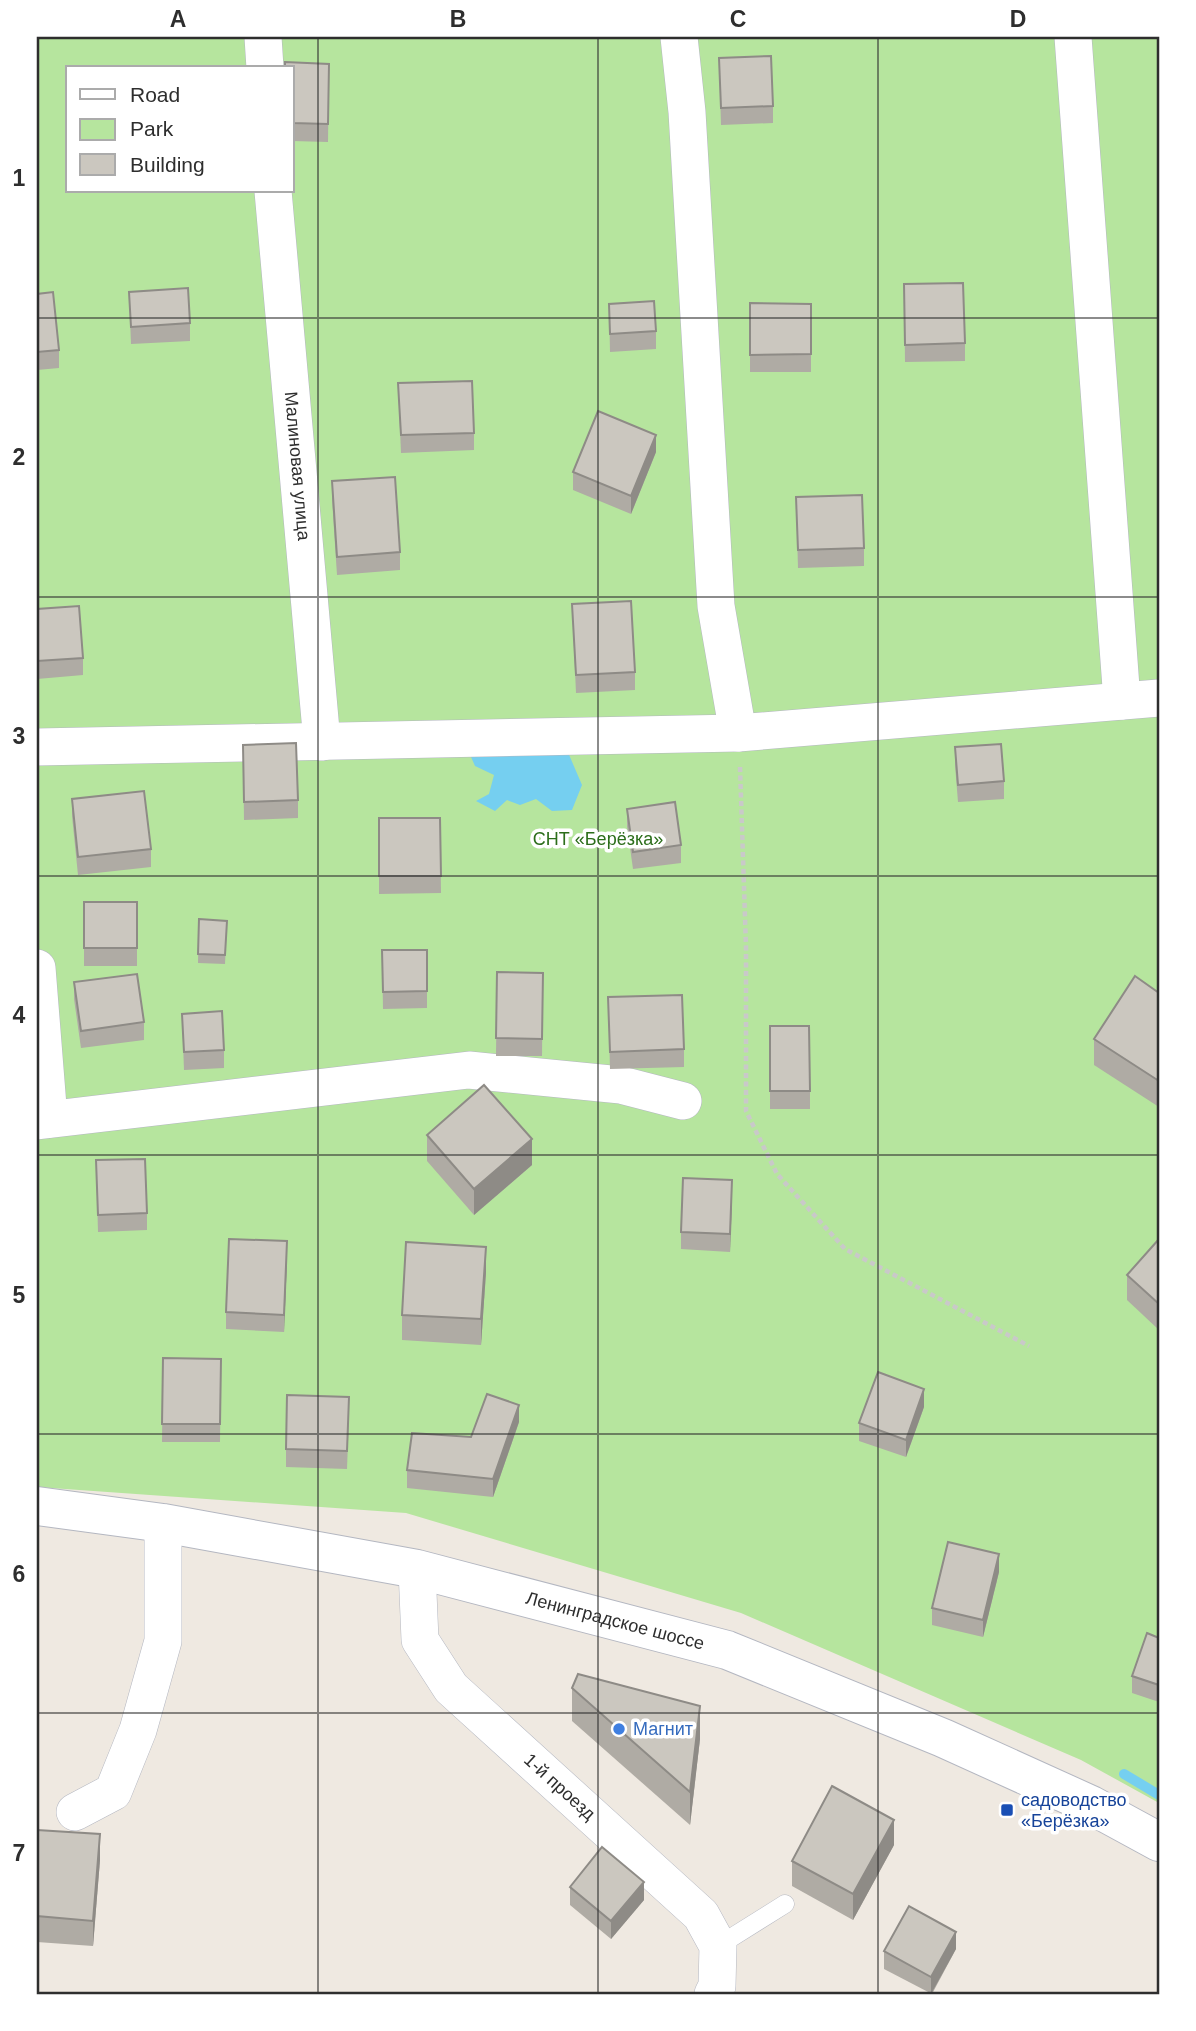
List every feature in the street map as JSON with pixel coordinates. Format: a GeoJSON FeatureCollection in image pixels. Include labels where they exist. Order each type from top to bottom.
{"type":"FeatureCollection","features":[{"type":"Feature","properties":{"kind":"main road","name":"Ленинградское шоссе"},"geometry":{"type":"LineString","coordinates":[[37,1506],[163,1522],[418,1569],[727,1650],[943,1738],[1091,1805],[1159,1842]]}},
{"type":"Feature","properties":{"kind":"street"},"geometry":{"type":"LineString","coordinates":[[263,37],[265,66]]}},
{"type":"Feature","properties":{"kind":"street"},"geometry":{"type":"LineString","coordinates":[[679,37],[687,113],[716,606],[738,733]]}},
{"type":"Feature","properties":{"kind":"street"},"geometry":{"type":"LineString","coordinates":[[1073,37],[1122,701]]}},
{"type":"Feature","properties":{"kind":"street","name":"Малиновая улица"},"geometry":{"type":"LineString","coordinates":[[273,192],[322,742]]}},
{"type":"Feature","properties":{"kind":"street"},"geometry":{"type":"LineString","coordinates":[[37,747],[738,733],[1159,698]]}},
{"type":"Feature","properties":{"kind":"street"},"geometry":{"type":"LineString","coordinates":[[37,968],[43,1120],[470,1070],[621,1085],[683,1101]]}},
{"type":"Feature","properties":{"kind":"street"},"geometry":{"type":"LineString","coordinates":[[75,1812],[113,1792],[138,1730],[163,1641],[163,1522]]}},
{"type":"Feature","properties":{"kind":"street","name":"1-й проезд"},"geometry":{"type":"LineString","coordinates":[[418,1569],[421,1640],[451,1688],[701,1915],[718,1946]]}},
{"type":"Feature","properties":{"kind":"street"},"geometry":{"type":"LineString","coordinates":[[713,1994],[717,1986],[718,1946]]}},
{"type":"Feature","properties":{"kind":"lane"},"geometry":{"type":"LineString","coordinates":[[718,1946],[785,1904]]}},
{"type":"Feature","properties":{"kind":"path"},"geometry":{"type":"LineString","coordinates":[[738,733],[746,947],[746,1111],[776,1174],[845,1249],[1029,1346]]}},
{"type":"Feature","properties":{"kind":"green space","name":"СНТ «Берёзка»"},"geometry":{"type":"Polygon","coordinates":[[[37,37],[1159,37],[1159,1803],[1081,1760],[741,1613],[406,1513],[37,1487],[37,37]]]}},
{"type":"Feature","properties":{"kind":"water"},"geometry":{"type":"Polygon","coordinates":[[[468,750],[567,750],[582,785],[572,810],[552,811],[536,799],[520,805],[507,800],[495,811],[476,801],[489,794],[494,775],[475,766],[468,750]]]}},
{"type":"Feature","properties":{"kind":"building"},"geometry":{"type":"Polygon","coordinates":[[[771,56],[773,106],[721,108],[719,58],[771,56]]]}},
{"type":"Feature","properties":{"kind":"building"},"geometry":{"type":"Polygon","coordinates":[[[285,62],[329,64],[328,124],[294,123],[294,66],[285,66],[285,62]]]}},
{"type":"Feature","properties":{"kind":"building"},"geometry":{"type":"Polygon","coordinates":[[[963,283],[965,343],[905,345],[904,284],[963,283]]]}},
{"type":"Feature","properties":{"kind":"building"},"geometry":{"type":"Polygon","coordinates":[[[188,288],[190,323],[131,327],[129,292],[188,288]]]}},
{"type":"Feature","properties":{"kind":"building"},"geometry":{"type":"Polygon","coordinates":[[[53,292],[59,350],[37,352],[37,294],[53,292]]]}},
{"type":"Feature","properties":{"kind":"building"},"geometry":{"type":"Polygon","coordinates":[[[654,301],[656,331],[610,334],[609,304],[654,301]]]}},
{"type":"Feature","properties":{"kind":"building"},"geometry":{"type":"Polygon","coordinates":[[[750,303],[811,304],[811,354],[750,355],[750,303]]]}},
{"type":"Feature","properties":{"kind":"building"},"geometry":{"type":"Polygon","coordinates":[[[472,381],[474,433],[401,435],[398,383],[472,381]]]}},
{"type":"Feature","properties":{"kind":"building"},"geometry":{"type":"Polygon","coordinates":[[[598,411],[656,435],[631,496],[573,472],[598,411]]]}},
{"type":"Feature","properties":{"kind":"building"},"geometry":{"type":"Polygon","coordinates":[[[395,477],[400,552],[337,557],[332,481],[395,477]]]}},
{"type":"Feature","properties":{"kind":"building"},"geometry":{"type":"Polygon","coordinates":[[[862,495],[864,548],[798,550],[796,497],[862,495]]]}},
{"type":"Feature","properties":{"kind":"building"},"geometry":{"type":"Polygon","coordinates":[[[631,601],[635,672],[576,675],[572,604],[631,601]]]}},
{"type":"Feature","properties":{"kind":"building"},"geometry":{"type":"Polygon","coordinates":[[[79,606],[83,658],[37,661],[37,609],[79,606]]]}},
{"type":"Feature","properties":{"kind":"building"},"geometry":{"type":"Polygon","coordinates":[[[296,743],[298,800],[244,802],[243,745],[296,743]]]}},
{"type":"Feature","properties":{"kind":"building"},"geometry":{"type":"Polygon","coordinates":[[[1001,744],[1004,781],[958,785],[955,747],[1001,744]]]}},
{"type":"Feature","properties":{"kind":"building"},"geometry":{"type":"Polygon","coordinates":[[[144,791],[151,849],[78,857],[72,799],[144,791]]]}},
{"type":"Feature","properties":{"kind":"building"},"geometry":{"type":"Polygon","coordinates":[[[675,802],[681,845],[633,852],[627,809],[675,802]]]}},
{"type":"Feature","properties":{"kind":"building"},"geometry":{"type":"Polygon","coordinates":[[[379,818],[440,818],[441,876],[379,876],[379,818]]]}},
{"type":"Feature","properties":{"kind":"building"},"geometry":{"type":"Polygon","coordinates":[[[84,902],[137,902],[137,948],[84,948],[84,902]]]}},
{"type":"Feature","properties":{"kind":"building"},"geometry":{"type":"Polygon","coordinates":[[[199,919],[227,921],[225,955],[198,954],[199,919]]]}},
{"type":"Feature","properties":{"kind":"building"},"geometry":{"type":"Polygon","coordinates":[[[382,950],[427,950],[427,991],[383,992],[382,950]]]}},
{"type":"Feature","properties":{"kind":"building"},"geometry":{"type":"Polygon","coordinates":[[[497,972],[543,973],[542,1039],[496,1038],[497,972]]]}},
{"type":"Feature","properties":{"kind":"building"},"geometry":{"type":"Polygon","coordinates":[[[137,974],[144,1022],[81,1031],[74,982],[137,974]]]}},
{"type":"Feature","properties":{"kind":"building"},"geometry":{"type":"Polygon","coordinates":[[[1135,976],[1159,993],[1159,1081],[1094,1039],[1135,976]]]}},
{"type":"Feature","properties":{"kind":"building"},"geometry":{"type":"Polygon","coordinates":[[[682,995],[684,1049],[610,1052],[608,997],[682,995]]]}},
{"type":"Feature","properties":{"kind":"building"},"geometry":{"type":"Polygon","coordinates":[[[222,1011],[224,1050],[184,1052],[182,1014],[222,1011]]]}},
{"type":"Feature","properties":{"kind":"building"},"geometry":{"type":"Polygon","coordinates":[[[770,1026],[809,1026],[810,1091],[770,1091],[770,1026]]]}},
{"type":"Feature","properties":{"kind":"building"},"geometry":{"type":"Polygon","coordinates":[[[484,1085],[532,1139],[474,1189],[427,1135],[484,1085]]]}},
{"type":"Feature","properties":{"kind":"building"},"geometry":{"type":"Polygon","coordinates":[[[145,1159],[147,1213],[98,1215],[96,1160],[145,1159]]]}},
{"type":"Feature","properties":{"kind":"building"},"geometry":{"type":"Polygon","coordinates":[[[683,1178],[732,1180],[730,1234],[681,1232],[683,1178]]]}},
{"type":"Feature","properties":{"kind":"building"},"geometry":{"type":"Polygon","coordinates":[[[229,1239],[287,1241],[284,1315],[226,1312],[229,1239]]]}},
{"type":"Feature","properties":{"kind":"building"},"geometry":{"type":"Polygon","coordinates":[[[1159,1239],[1159,1304],[1127,1275],[1159,1239]]]}},
{"type":"Feature","properties":{"kind":"building"},"geometry":{"type":"Polygon","coordinates":[[[406,1242],[486,1247],[481,1319],[402,1315],[406,1242]]]}},
{"type":"Feature","properties":{"kind":"building"},"geometry":{"type":"Polygon","coordinates":[[[163,1358],[221,1359],[220,1424],[162,1424],[163,1358]]]}},
{"type":"Feature","properties":{"kind":"building"},"geometry":{"type":"Polygon","coordinates":[[[878,1372],[924,1389],[906,1440],[859,1423],[878,1372]]]}},
{"type":"Feature","properties":{"kind":"building"},"geometry":{"type":"Polygon","coordinates":[[[487,1394],[519,1405],[493,1479],[407,1470],[412,1433],[471,1437],[487,1394]]]}},
{"type":"Feature","properties":{"kind":"building"},"geometry":{"type":"Polygon","coordinates":[[[287,1395],[349,1397],[347,1451],[286,1449],[287,1395]]]}},
{"type":"Feature","properties":{"kind":"building"},"geometry":{"type":"Polygon","coordinates":[[[948,1542],[999,1554],[983,1620],[932,1608],[948,1542]]]}},
{"type":"Feature","properties":{"kind":"building"},"geometry":{"type":"Polygon","coordinates":[[[1147,1633],[1159,1638],[1159,1685],[1132,1676],[1147,1633]]]}},
{"type":"Feature","properties":{"kind":"building"},"geometry":{"type":"Polygon","coordinates":[[[578,1674],[700,1706],[690,1792],[572,1688],[578,1674]]]}},
{"type":"Feature","properties":{"kind":"building"},"geometry":{"type":"Polygon","coordinates":[[[832,1786],[894,1820],[853,1894],[792,1861],[832,1786]]]}},
{"type":"Feature","properties":{"kind":"building"},"geometry":{"type":"Polygon","coordinates":[[[37,1830],[100,1834],[93,1921],[37,1916],[37,1830]]]}},
{"type":"Feature","properties":{"kind":"building"},"geometry":{"type":"Polygon","coordinates":[[[602,1847],[644,1882],[611,1921],[570,1887],[602,1847]]]}},
{"type":"Feature","properties":{"kind":"building"},"geometry":{"type":"Polygon","coordinates":[[[909,1906],[956,1932],[931,1977],[884,1951],[909,1906]]]}},
{"type":"Feature","properties":{"kind":"waterway"},"geometry":{"type":"LineString","coordinates":[[1124,1774],[1159,1795]]}},
{"type":"Feature","properties":{"kind":"place","name":"Магнит"},"geometry":{"type":"Point","coordinates":[619,1729]}},
{"type":"Feature","properties":{"kind":"place","name":"садоводство «Берёзка»"},"geometry":{"type":"Point","coordinates":[1007,1810]}}]}
